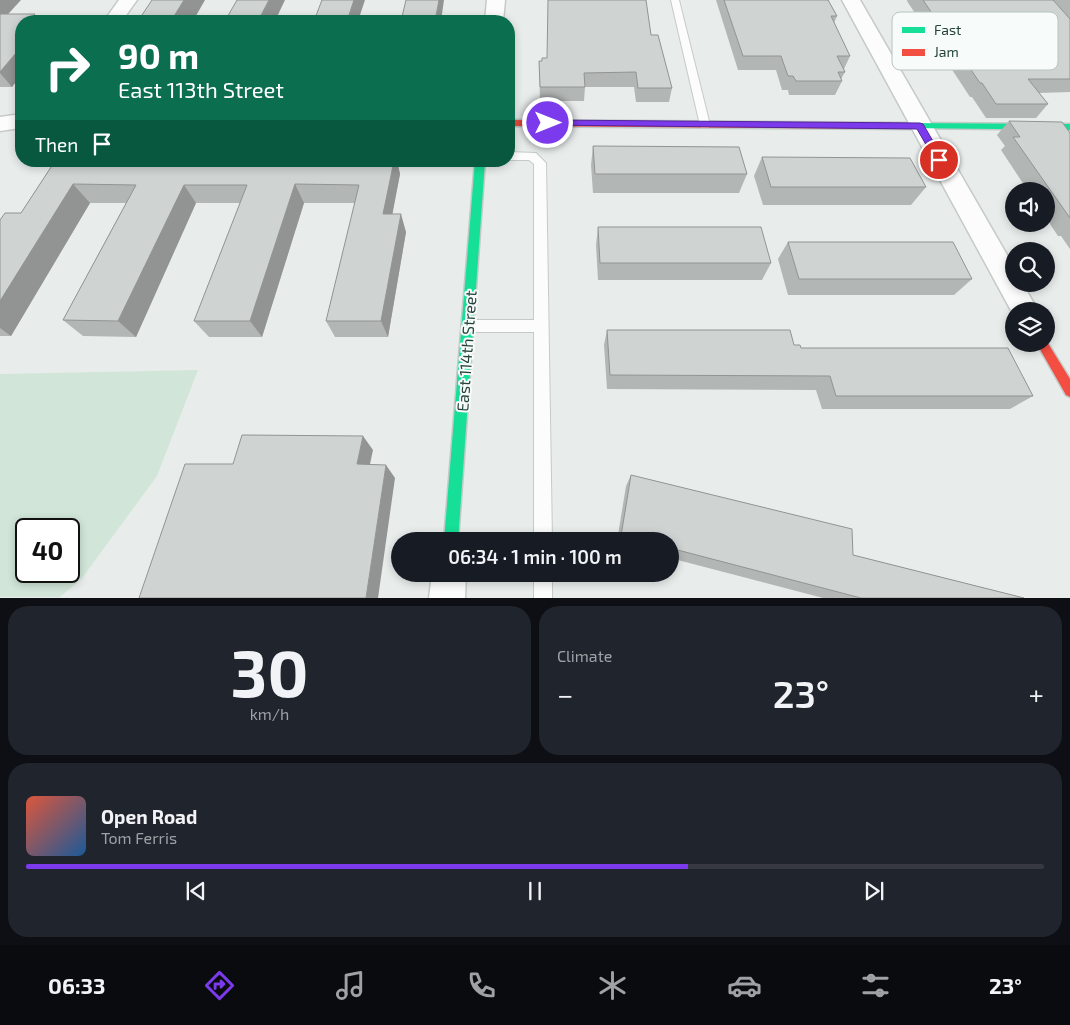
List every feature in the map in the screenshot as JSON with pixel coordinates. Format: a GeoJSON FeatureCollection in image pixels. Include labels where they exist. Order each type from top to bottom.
{"type":"FeatureCollection","features":[{"type":"Feature","properties":{"kind":"street"},"geometry":{"type":"LineString","coordinates":[[117,15],[128,0]]}},
{"type":"Feature","properties":{"kind":"street"},"geometry":{"type":"LineString","coordinates":[[495,15],[496,0]]}},
{"type":"Feature","properties":{"kind":"street"},"geometry":{"type":"LineString","coordinates":[[850,0],[1020,302]]}},
{"type":"Feature","properties":{"kind":"street"},"geometry":{"type":"LineString","coordinates":[[0,124],[15,122]]}},
{"type":"Feature","properties":{"kind":"street"},"geometry":{"type":"LineString","coordinates":[[515,123],[1070,127]]}},
{"type":"Feature","properties":{"kind":"street","name":"East 114th Street"},"geometry":{"type":"LineString","coordinates":[[452,532],[480,167]]}},
{"type":"Feature","properties":{"kind":"street"},"geometry":{"type":"LineString","coordinates":[[1048,352],[1070,391]]}},
{"type":"Feature","properties":{"kind":"street"},"geometry":{"type":"LineString","coordinates":[[447,598],[448,582]]}},
{"type":"Feature","properties":{"kind":"lane"},"geometry":{"type":"LineString","coordinates":[[675,0],[705,125]]}},
{"type":"Feature","properties":{"kind":"lane"},"geometry":{"type":"LineString","coordinates":[[515,156],[532,156],[540,163],[543,532]]}},
{"type":"Feature","properties":{"kind":"lane"},"geometry":{"type":"LineString","coordinates":[[468,326],[541,326]]}},
{"type":"Feature","properties":{"kind":"lane"},"geometry":{"type":"LineString","coordinates":[[543,582],[543,598]]}},
{"type":"Feature","properties":{"kind":"green space"},"geometry":{"type":"Polygon","coordinates":[[[198,370],[157,476],[82,578],[80,580],[80,518],[15,518],[15,583],[76,583],[60,597],[0,597],[0,374],[198,370]]]}},
{"type":"Feature","properties":{"kind":"building"},"geometry":{"type":"Polygon","coordinates":[[[152,0],[184,0],[175,15],[142,15],[152,0]]]}},
{"type":"Feature","properties":{"kind":"building"},"geometry":{"type":"Polygon","coordinates":[[[237,0],[269,0],[261,15],[228,15],[237,0]]]}},
{"type":"Feature","properties":{"kind":"building"},"geometry":{"type":"Polygon","coordinates":[[[322,0],[354,0],[349,15],[316,15],[322,0]]]}},
{"type":"Feature","properties":{"kind":"building"},"geometry":{"type":"Polygon","coordinates":[[[406,0],[439,0],[436,15],[402,15],[406,0]]]}},
{"type":"Feature","properties":{"kind":"building"},"geometry":{"type":"Polygon","coordinates":[[[548,0],[646,0],[651,35],[658,35],[672,88],[638,88],[636,72],[584,73],[585,87],[540,87],[539,61],[542,61],[542,58],[547,58],[548,0]]]}},
{"type":"Feature","properties":{"kind":"building"},"geometry":{"type":"Polygon","coordinates":[[[724,0],[828,0],[837,16],[831,16],[850,56],[837,56],[845,72],[838,72],[842,81],[796,81],[793,76],[788,76],[781,56],[743,56],[724,0]]]}},
{"type":"Feature","properties":{"kind":"building"},"geometry":{"type":"Polygon","coordinates":[[[923,0],[1053,0],[1070,19],[1070,79],[1028,79],[1048,104],[996,104],[971,70],[1058,70],[1058,12],[931,12],[923,0]]]}},
{"type":"Feature","properties":{"kind":"building"},"geometry":{"type":"Polygon","coordinates":[[[0,14],[35,14],[15,15],[15,54],[0,72],[0,14]]]}},
{"type":"Feature","properties":{"kind":"building"},"geometry":{"type":"Polygon","coordinates":[[[1009,121],[1062,122],[1070,133],[1070,218],[1055,197],[1055,182],[1045,182],[1013,137],[1020,137],[1009,121]]]}},
{"type":"Feature","properties":{"kind":"building"},"geometry":{"type":"Polygon","coordinates":[[[593,146],[739,147],[747,174],[595,174],[593,146]]]}},
{"type":"Feature","properties":{"kind":"building"},"geometry":{"type":"Polygon","coordinates":[[[762,157],[910,158],[926,187],[771,187],[762,157]]]}},
{"type":"Feature","properties":{"kind":"building"},"geometry":{"type":"Polygon","coordinates":[[[51,167],[393,167],[383,214],[401,214],[381,321],[326,321],[359,185],[295,184],[250,321],[194,321],[247,185],[184,185],[118,321],[63,320],[136,185],[73,184],[0,301],[0,220],[5,213],[21,213],[51,167]]]}},
{"type":"Feature","properties":{"kind":"building"},"geometry":{"type":"Polygon","coordinates":[[[598,227],[761,227],[771,263],[600,263],[598,227]]]}},
{"type":"Feature","properties":{"kind":"building"},"geometry":{"type":"Polygon","coordinates":[[[788,242],[953,242],[972,279],[799,279],[788,242]]]}},
{"type":"Feature","properties":{"kind":"building"},"geometry":{"type":"Polygon","coordinates":[[[607,330],[790,330],[794,345],[800,345],[801,348],[1005,348],[1005,352],[1010,352],[1033,396],[836,396],[830,376],[610,375],[607,330]]]}},
{"type":"Feature","properties":{"kind":"building"},"geometry":{"type":"Polygon","coordinates":[[[242,435],[363,436],[357,464],[386,465],[366,598],[139,598],[185,464],[233,464],[242,435]]]}},
{"type":"Feature","properties":{"kind":"building"},"geometry":{"type":"Polygon","coordinates":[[[631,475],[852,529],[853,555],[1024,598],[861,598],[679,550],[679,532],[622,532],[631,475]]]}},
{"type":"Feature","properties":{"kind":"traffic: fast"},"geometry":{"type":"LineString","coordinates":[[910,126],[1070,127]]}},
{"type":"Feature","properties":{"kind":"traffic: fast"},"geometry":{"type":"LineString","coordinates":[[452,532],[480,167]]}},
{"type":"Feature","properties":{"kind":"traffic: jam"},"geometry":{"type":"LineString","coordinates":[[515,123],[910,126]]}},
{"type":"Feature","properties":{"kind":"traffic: jam"},"geometry":{"type":"LineString","coordinates":[[1048,352],[1070,391]]}},
{"type":"Feature","properties":{"kind":"route"},"geometry":{"type":"LineString","coordinates":[[548,123],[920,126],[939,160]]}}]}
